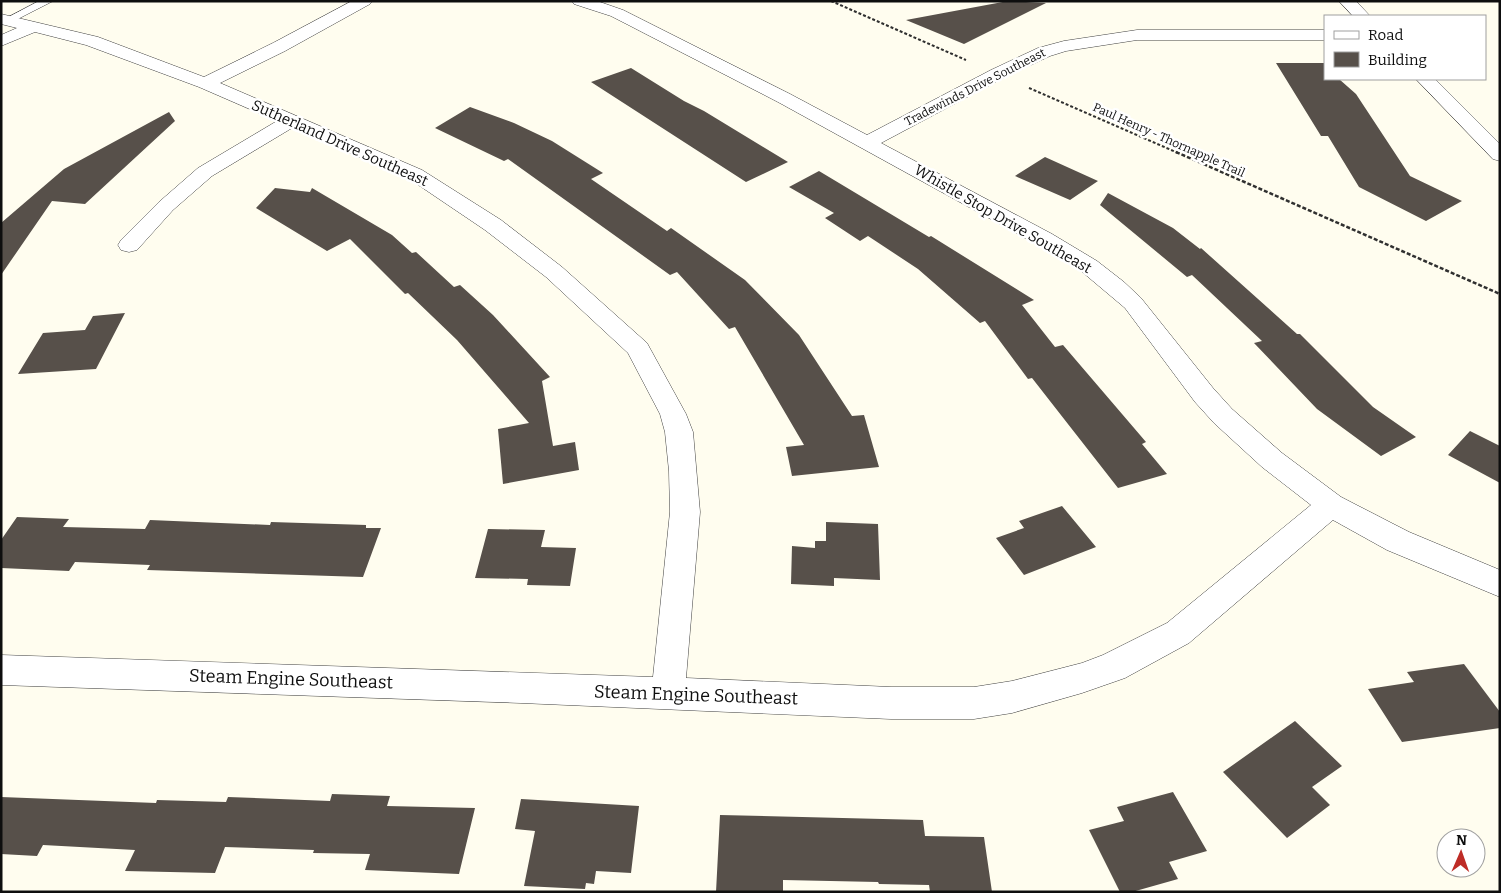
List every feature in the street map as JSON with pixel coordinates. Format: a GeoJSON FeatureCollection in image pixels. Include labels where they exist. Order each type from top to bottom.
{"type":"FeatureCollection","features":[{"type":"Feature","properties":{"kind":"street"},"geometry":{"type":"LineString","coordinates":[[205,83],[279,47],[364,1]]}},
{"type":"Feature","properties":{"kind":"street","name":"Whistle Stop Drive Southeast"},"geometry":{"type":"LineString","coordinates":[[580,1],[605,8],[623,16],[868,142],[1048,241],[1089,266],[1133,303],[1194,382],[1223,416],[1272,460],[1331,504],[1398,541],[1500,584]]}},
{"type":"Feature","properties":{"kind":"street"},"geometry":{"type":"LineString","coordinates":[[1347,1],[1361,15]]}},
{"type":"Feature","properties":{"kind":"street","name":"Sutherland Drive Southeast"},"geometry":{"type":"LineString","coordinates":[[3,27],[35,26],[92,41],[205,83],[415,174],[476,212],[554,272],[638,349],[674,414],[679,432],[683,471],[685,512],[668,694]]}},
{"type":"Feature","properties":{"kind":"street","name":"Tradewinds Drive Southeast"},"geometry":{"type":"LineString","coordinates":[[868,142],[997,74],[1053,49],[1112,38],[1192,34],[1324,35]]}},
{"type":"Feature","properties":{"kind":"street"},"geometry":{"type":"LineString","coordinates":[[1426,80],[1500,155]]}},
{"type":"Feature","properties":{"kind":"street"},"geometry":{"type":"LineString","coordinates":[[129,244],[166,206],[205,172],[290,121]]}},
{"type":"Feature","properties":{"kind":"street","name":"Steam Engine Southeast"},"geometry":{"type":"LineString","coordinates":[[1,670],[521,687],[942,704],[974,703],[1012,697],[1082,678],[1114,667],[1178,633],[1331,504]]}},
{"type":"Feature","properties":{"kind":"lane"},"geometry":{"type":"LineString","coordinates":[[3,27],[48,1]]}},
{"type":"Feature","properties":{"kind":"path","name":"Paul Henry - Thornapple Trail"},"geometry":{"type":"LineString","coordinates":[[831,1],[1500,294]]}},
{"type":"Feature","properties":{"kind":"building"},"geometry":{"type":"Polygon","coordinates":[[[1008,1],[1046,3],[964,44],[906,20],[1008,1]]]}},
{"type":"Feature","properties":{"kind":"building"},"geometry":{"type":"Polygon","coordinates":[[[1276,63],[1324,63],[1324,80],[1340,80],[1356,94],[1410,176],[1462,201],[1426,221],[1359,187],[1328,136],[1321,136],[1276,63]]]}},
{"type":"Feature","properties":{"kind":"building"},"geometry":{"type":"Polygon","coordinates":[[[631,68],[788,162],[746,182],[591,82],[631,68]]]}},
{"type":"Feature","properties":{"kind":"building"},"geometry":{"type":"Polygon","coordinates":[[[470,107],[514,123],[552,141],[603,173],[591,179],[667,231],[671,228],[745,280],[799,335],[852,416],[864,415],[879,467],[792,476],[786,447],[804,445],[735,327],[729,329],[677,272],[670,275],[508,159],[504,161],[435,128],[470,107]]]}},
{"type":"Feature","properties":{"kind":"building"},"geometry":{"type":"Polygon","coordinates":[[[169,112],[175,121],[85,204],[52,201],[1,275],[1,223],[64,169],[169,112]]]}},
{"type":"Feature","properties":{"kind":"building"},"geometry":{"type":"Polygon","coordinates":[[[1045,157],[1098,181],[1070,200],[1015,176],[1045,157]]]}},
{"type":"Feature","properties":{"kind":"building"},"geometry":{"type":"Polygon","coordinates":[[[819,171],[929,237],[931,236],[1034,300],[1022,305],[1055,347],[1063,345],[1146,442],[1142,444],[1167,474],[1118,488],[1032,378],[1028,379],[985,321],[980,323],[918,269],[868,236],[860,241],[825,218],[834,213],[789,187],[819,171]]]}},
{"type":"Feature","properties":{"kind":"building"},"geometry":{"type":"Polygon","coordinates":[[[275,188],[310,192],[312,188],[392,235],[412,253],[416,252],[454,287],[460,285],[493,315],[550,377],[542,381],[553,446],[575,442],[579,470],[503,484],[498,429],[529,423],[457,340],[408,293],[405,294],[350,239],[327,251],[256,208],[275,188]]]}},
{"type":"Feature","properties":{"kind":"building"},"geometry":{"type":"Polygon","coordinates":[[[1108,193],[1173,228],[1201,248],[1297,334],[1300,334],[1373,407],[1416,437],[1381,456],[1317,409],[1254,343],[1262,341],[1192,275],[1187,277],[1100,205],[1108,193]]]}},
{"type":"Feature","properties":{"kind":"building"},"geometry":{"type":"Polygon","coordinates":[[[125,313],[96,369],[18,374],[43,333],[85,330],[93,316],[125,313]]]}},
{"type":"Feature","properties":{"kind":"building"},"geometry":{"type":"Polygon","coordinates":[[[1470,431],[1500,446],[1500,483],[1448,455],[1470,431]]]}},
{"type":"Feature","properties":{"kind":"building"},"geometry":{"type":"Polygon","coordinates":[[[1062,506],[1096,547],[1024,575],[996,538],[1024,528],[1019,521],[1062,506]]]}},
{"type":"Feature","properties":{"kind":"building"},"geometry":{"type":"Polygon","coordinates":[[[17,517],[69,519],[63,527],[145,529],[150,520],[270,525],[271,522],[366,525],[366,528],[381,528],[363,577],[147,570],[150,565],[75,562],[69,571],[1,568],[1,540],[17,517]]]}},
{"type":"Feature","properties":{"kind":"building"},"geometry":{"type":"Polygon","coordinates":[[[826,522],[878,524],[880,580],[834,578],[834,586],[791,584],[792,546],[815,548],[815,541],[826,541],[826,522]]]}},
{"type":"Feature","properties":{"kind":"building"},"geometry":{"type":"Polygon","coordinates":[[[488,529],[545,530],[541,547],[576,548],[570,586],[527,585],[528,579],[475,578],[488,529]]]}},
{"type":"Feature","properties":{"kind":"building"},"geometry":{"type":"Polygon","coordinates":[[[1464,664],[1500,712],[1500,728],[1402,742],[1368,689],[1414,682],[1407,672],[1464,664]]]}},
{"type":"Feature","properties":{"kind":"building"},"geometry":{"type":"Polygon","coordinates":[[[1295,721],[1342,766],[1312,787],[1330,805],[1287,838],[1223,772],[1295,721]]]}},
{"type":"Feature","properties":{"kind":"building"},"geometry":{"type":"Polygon","coordinates":[[[1173,792],[1207,851],[1169,862],[1178,879],[1132,892],[1120,892],[1089,830],[1124,821],[1117,807],[1173,792]]]}},
{"type":"Feature","properties":{"kind":"building"},"geometry":{"type":"Polygon","coordinates":[[[332,794],[390,796],[387,806],[475,808],[459,874],[365,870],[370,854],[313,853],[314,850],[225,847],[215,873],[125,871],[135,850],[43,845],[37,856],[1,854],[1,797],[156,803],[157,800],[226,802],[228,797],[330,801],[332,794]]]}},
{"type":"Feature","properties":{"kind":"building"},"geometry":{"type":"Polygon","coordinates":[[[521,799],[639,806],[631,873],[596,871],[594,884],[586,883],[585,889],[524,886],[535,831],[515,829],[521,799]]]}},
{"type":"Feature","properties":{"kind":"building"},"geometry":{"type":"Polygon","coordinates":[[[720,815],[923,820],[925,836],[984,837],[992,892],[930,892],[929,885],[783,880],[783,892],[716,892],[720,815]]]}}]}
